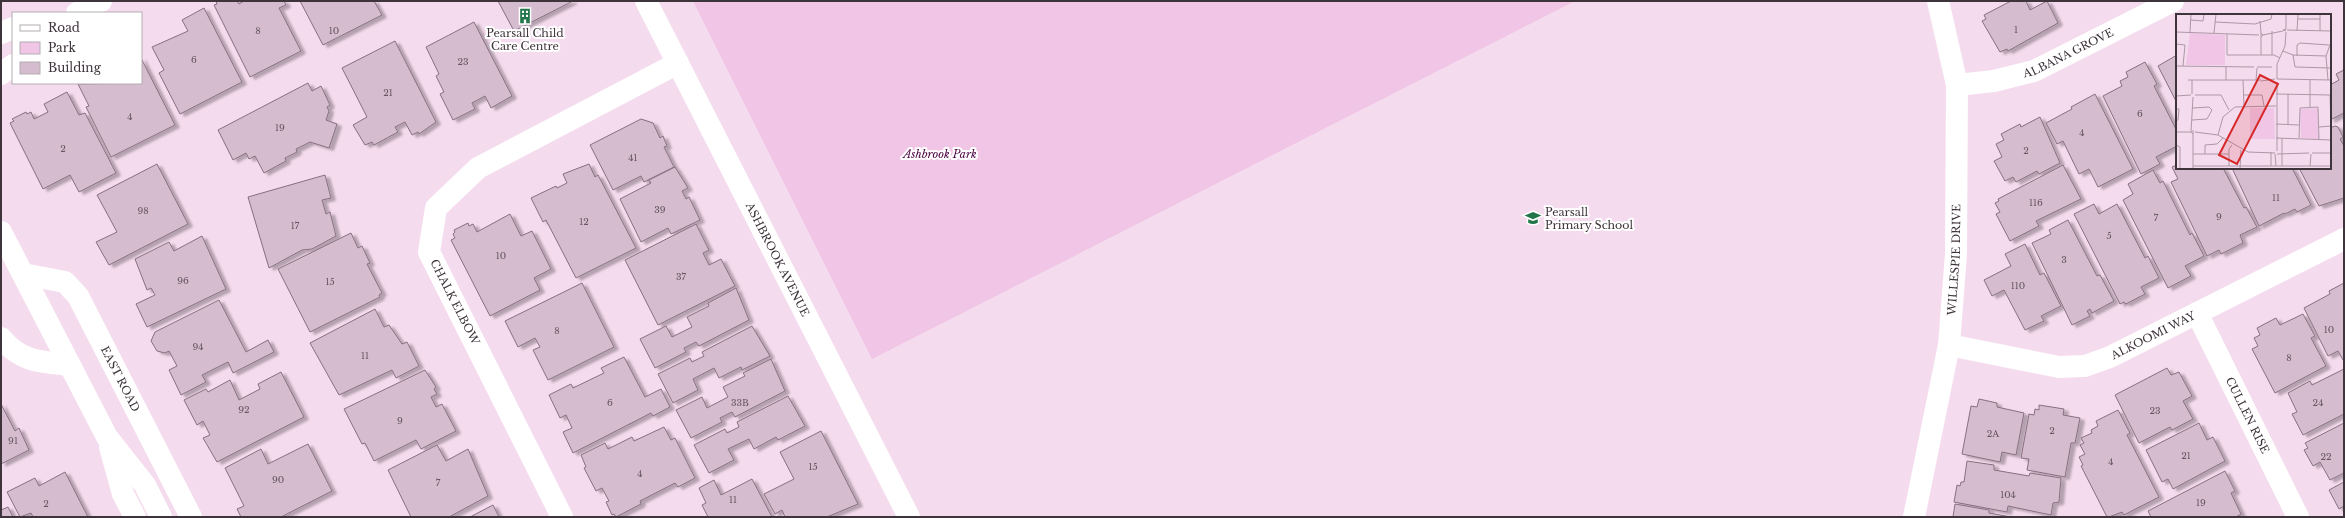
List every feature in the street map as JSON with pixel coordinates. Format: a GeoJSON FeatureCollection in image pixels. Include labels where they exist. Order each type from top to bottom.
{"type":"FeatureCollection","features":[{"type":"Feature","properties":{"kind":"street"},"geometry":{"type":"LineString","coordinates":[[79,12],[101,1]]}},
{"type":"Feature","properties":{"kind":"street","name":"ASHBROOK AVENUE"},"geometry":{"type":"LineString","coordinates":[[646,1],[909,517]]}},
{"type":"Feature","properties":{"kind":"street","name":"WILLESPIE DRIVE"},"geometry":{"type":"LineString","coordinates":[[1914,517],[1949,345],[1956,254],[1957,85],[1938,1]]}},
{"type":"Feature","properties":{"kind":"street","name":"ALBANA GROVE"},"geometry":{"type":"LineString","coordinates":[[1957,85],[1994,81],[2034,71],[2173,1]]}},
{"type":"Feature","properties":{"kind":"street"},"geometry":{"type":"LineString","coordinates":[[1,33],[12,28]]}},
{"type":"Feature","properties":{"kind":"street","name":"CHALK ELBOW"},"geometry":{"type":"LineString","coordinates":[[562,517],[430,252],[436,208],[478,168],[678,63]]}},
{"type":"Feature","properties":{"kind":"street"},"geometry":{"type":"LineString","coordinates":[[1,74],[12,66]]}},
{"type":"Feature","properties":{"kind":"street"},"geometry":{"type":"LineString","coordinates":[[1,232],[107,437],[145,485],[161,517]]}},
{"type":"Feature","properties":{"kind":"street","name":"ALKOOMI WAY"},"geometry":{"type":"LineString","coordinates":[[1949,345],[2059,367],[2085,366],[2110,357],[2344,239]]}},
{"type":"Feature","properties":{"kind":"street","name":"EAST ROAD"},"geometry":{"type":"LineString","coordinates":[[23,274],[65,282],[78,296],[191,517]]}},
{"type":"Feature","properties":{"kind":"street","name":"CULLEN RISE"},"geometry":{"type":"LineString","coordinates":[[2197,313],[2298,517]]}},
{"type":"Feature","properties":{"kind":"street"},"geometry":{"type":"LineString","coordinates":[[1,338],[14,352],[35,361],[70,365]]}},
{"type":"Feature","properties":{"kind":"street"},"geometry":{"type":"LineString","coordinates":[[107,437],[123,494],[135,517]]}},
{"type":"Feature","properties":{"kind":"green space","name":"Ashbrook Park"},"geometry":{"type":"Polygon","coordinates":[[[693,1],[1575,1],[872,359],[693,1]]]}},
{"type":"Feature","properties":{"kind":"building"},"geometry":{"type":"Polygon","coordinates":[[[216,1],[237,1],[239,4],[244,1],[284,1],[286,5],[279,8],[301,51],[250,77],[214,5],[217,4],[216,1]]]}},
{"type":"Feature","properties":{"kind":"building"},"geometry":{"type":"Polygon","coordinates":[[[300,1],[374,1],[382,15],[323,45],[300,1]]]}},
{"type":"Feature","properties":{"kind":"building","name":"Pearsall Child Care Centre"},"geometry":{"type":"Polygon","coordinates":[[[498,1],[573,1],[514,31],[498,1]]]}},
{"type":"Feature","properties":{"kind":"building"},"geometry":{"type":"Polygon","coordinates":[[[2011,1],[2026,1],[2030,10],[2047,1],[2058,23],[2008,51],[2007,49],[2000,52],[1982,21],[1986,19],[1984,15],[2011,1]]]}},
{"type":"Feature","properties":{"kind":"building"},"geometry":{"type":"Polygon","coordinates":[[[204,8],[242,82],[180,114],[159,73],[164,70],[152,47],[188,31],[182,20],[204,8]]]}},
{"type":"Feature","properties":{"kind":"building"},"geometry":{"type":"Polygon","coordinates":[[[474,22],[512,96],[491,108],[485,96],[472,103],[475,109],[453,120],[440,94],[444,92],[436,76],[439,74],[426,47],[474,22]]]}},
{"type":"Feature","properties":{"kind":"building"},"geometry":{"type":"Polygon","coordinates":[[[395,41],[436,122],[419,134],[418,132],[412,135],[405,122],[395,127],[398,132],[374,145],[372,142],[365,145],[353,125],[367,117],[342,68],[395,41]]]}},
{"type":"Feature","properties":{"kind":"building"},"geometry":{"type":"Polygon","coordinates":[[[2176,56],[2176,101],[2158,66],[2176,56]]]}},
{"type":"Feature","properties":{"kind":"building"},"geometry":{"type":"Polygon","coordinates":[[[142,60],[175,125],[111,157],[86,107],[89,106],[78,84],[142,84],[142,60]]]}},
{"type":"Feature","properties":{"kind":"building"},"geometry":{"type":"Polygon","coordinates":[[[2145,62],[2157,84],[2154,86],[2176,129],[2176,147],[2156,157],[2160,164],[2141,174],[2103,96],[2122,86],[2120,81],[2128,77],[2126,72],[2145,62]]]}},
{"type":"Feature","properties":{"kind":"building"},"geometry":{"type":"Polygon","coordinates":[[[2344,70],[2344,113],[2331,120],[2331,84],[2339,80],[2336,74],[2344,70]]]}},
{"type":"Feature","properties":{"kind":"building"},"geometry":{"type":"Polygon","coordinates":[[[308,83],[312,91],[321,86],[330,105],[327,107],[329,111],[326,120],[337,124],[329,148],[310,142],[296,149],[297,152],[285,158],[286,161],[264,173],[255,156],[249,159],[246,153],[233,160],[218,130],[308,83]]]}},
{"type":"Feature","properties":{"kind":"building"},"geometry":{"type":"Polygon","coordinates":[[[67,92],[79,115],[85,113],[116,173],[79,192],[70,175],[43,189],[10,123],[14,121],[12,119],[26,112],[27,114],[31,112],[34,119],[48,112],[44,104],[67,92]]]}},
{"type":"Feature","properties":{"kind":"building"},"geometry":{"type":"Polygon","coordinates":[[[2095,94],[2133,169],[2098,187],[2089,169],[2079,174],[2063,141],[2057,144],[2046,123],[2095,94]]]}},
{"type":"Feature","properties":{"kind":"building"},"geometry":{"type":"Polygon","coordinates":[[[2040,117],[2060,163],[2039,174],[2037,171],[2016,182],[2013,177],[2005,181],[1994,161],[2002,157],[1996,144],[2004,140],[2001,134],[2020,124],[2021,127],[2040,117]]]}},
{"type":"Feature","properties":{"kind":"building"},"geometry":{"type":"Polygon","coordinates":[[[641,119],[653,123],[660,138],[663,136],[667,146],[664,147],[674,167],[644,182],[641,176],[613,190],[590,145],[641,119]]]}},
{"type":"Feature","properties":{"kind":"building"},"geometry":{"type":"Polygon","coordinates":[[[2335,126],[2338,127],[2343,137],[2340,139],[2344,146],[2344,198],[2319,206],[2300,169],[2331,169],[2331,128],[2335,126]]]}},
{"type":"Feature","properties":{"kind":"building"},"geometry":{"type":"Polygon","coordinates":[[[157,164],[188,224],[109,265],[96,242],[117,232],[97,195],[157,164]]]}},
{"type":"Feature","properties":{"kind":"building"},"geometry":{"type":"Polygon","coordinates":[[[589,164],[595,177],[598,175],[636,248],[576,278],[546,220],[543,222],[531,198],[556,186],[557,188],[567,183],[563,174],[589,164]]]}},
{"type":"Feature","properties":{"kind":"building"},"geometry":{"type":"Polygon","coordinates":[[[2063,165],[2081,199],[2036,221],[2039,226],[2010,241],[1996,214],[2000,212],[1995,203],[1999,201],[1998,199],[2063,165]]]}},
{"type":"Feature","properties":{"kind":"building"},"geometry":{"type":"Polygon","coordinates":[[[2176,165],[2176,169],[2224,169],[2244,208],[2246,207],[2257,227],[2240,235],[2243,243],[2221,254],[2219,250],[2207,256],[2171,182],[2178,179],[2172,167],[2176,165]]]}},
{"type":"Feature","properties":{"kind":"building"},"geometry":{"type":"Polygon","coordinates":[[[675,167],[688,188],[682,191],[686,199],[689,197],[700,220],[671,234],[668,228],[641,242],[620,199],[651,183],[649,180],[675,167]]]}},
{"type":"Feature","properties":{"kind":"building"},"geometry":{"type":"Polygon","coordinates":[[[2232,169],[2293,169],[2311,205],[2297,212],[2295,209],[2285,214],[2284,213],[2259,226],[2232,169]]]}},
{"type":"Feature","properties":{"kind":"building"},"geometry":{"type":"Polygon","coordinates":[[[2153,170],[2160,183],[2163,181],[2190,235],[2192,233],[2204,256],[2185,266],[2191,276],[2168,288],[2123,200],[2133,194],[2128,184],[2153,170]]]}},
{"type":"Feature","properties":{"kind":"building"},"geometry":{"type":"Polygon","coordinates":[[[325,175],[331,198],[322,200],[326,214],[330,212],[336,236],[312,249],[302,250],[269,268],[248,197],[325,175]]]}},
{"type":"Feature","properties":{"kind":"building"},"geometry":{"type":"Polygon","coordinates":[[[2094,204],[2099,214],[2117,204],[2145,258],[2148,256],[2159,278],[2141,287],[2145,294],[2126,304],[2124,302],[2120,304],[2074,214],[2094,204]]]}},
{"type":"Feature","properties":{"kind":"building"},"geometry":{"type":"Polygon","coordinates":[[[510,214],[521,236],[532,231],[551,269],[534,278],[540,290],[490,316],[451,240],[455,238],[453,234],[455,232],[454,230],[468,223],[469,226],[473,224],[477,232],[510,214]]]}},
{"type":"Feature","properties":{"kind":"building"},"geometry":{"type":"Polygon","coordinates":[[[2068,220],[2097,276],[2100,275],[2114,301],[2092,313],[2090,309],[2087,311],[2090,316],[2072,325],[2032,243],[2051,234],[2049,230],[2068,220]]]}},
{"type":"Feature","properties":{"kind":"building"},"geometry":{"type":"Polygon","coordinates":[[[696,224],[709,250],[703,253],[709,265],[721,259],[735,286],[658,325],[625,260],[696,224]]]}},
{"type":"Feature","properties":{"kind":"building"},"geometry":{"type":"Polygon","coordinates":[[[351,233],[358,248],[362,246],[370,263],[367,264],[382,293],[379,295],[380,297],[310,332],[278,269],[351,233]]]}},
{"type":"Feature","properties":{"kind":"building"},"geometry":{"type":"Polygon","coordinates":[[[202,236],[226,289],[147,327],[136,304],[155,295],[151,288],[147,290],[135,259],[169,242],[174,251],[202,236]]]}},
{"type":"Feature","properties":{"kind":"building"},"geometry":{"type":"Polygon","coordinates":[[[2025,244],[2040,275],[2044,273],[2061,306],[2041,316],[2044,321],[2025,330],[2004,290],[1992,296],[1984,280],[2011,266],[2005,254],[2025,244]]]}},
{"type":"Feature","properties":{"kind":"building"},"geometry":{"type":"Polygon","coordinates":[[[582,283],[614,347],[548,380],[533,350],[540,347],[535,338],[518,347],[505,321],[582,283]]]}},
{"type":"Feature","properties":{"kind":"building"},"geometry":{"type":"Polygon","coordinates":[[[2344,283],[2343,360],[2338,351],[2328,356],[2304,308],[2330,294],[2329,291],[2344,283]]]}},
{"type":"Feature","properties":{"kind":"building"},"geometry":{"type":"Polygon","coordinates":[[[736,288],[749,320],[699,346],[696,342],[684,348],[686,352],[655,368],[640,339],[666,326],[672,337],[692,327],[687,317],[709,306],[708,303],[736,288]]]}},
{"type":"Feature","properties":{"kind":"building"},"geometry":{"type":"Polygon","coordinates":[[[219,300],[246,352],[268,340],[274,352],[233,373],[228,362],[202,375],[206,382],[181,395],[169,370],[177,366],[169,351],[165,353],[157,351],[151,341],[155,332],[219,300]]]}},
{"type":"Feature","properties":{"kind":"building"},"geometry":{"type":"Polygon","coordinates":[[[375,309],[384,327],[389,325],[402,344],[407,342],[419,366],[396,378],[392,370],[339,395],[310,343],[375,309]]]}},
{"type":"Feature","properties":{"kind":"building"},"geometry":{"type":"Polygon","coordinates":[[[2303,314],[2315,336],[2311,338],[2326,366],[2275,393],[2252,349],[2258,346],[2254,338],[2260,335],[2257,328],[2276,318],[2280,325],[2303,314]]]}},
{"type":"Feature","properties":{"kind":"building"},"geometry":{"type":"Polygon","coordinates":[[[752,326],[770,356],[742,370],[741,367],[719,378],[714,368],[693,379],[698,390],[673,403],[658,374],[690,358],[692,362],[704,356],[702,352],[752,326]]]}},
{"type":"Feature","properties":{"kind":"building"},"geometry":{"type":"Polygon","coordinates":[[[624,357],[645,397],[661,389],[670,407],[653,416],[651,413],[573,453],[563,432],[572,428],[566,415],[560,418],[549,395],[571,384],[573,388],[604,373],[601,368],[624,357]]]}},
{"type":"Feature","properties":{"kind":"building"},"geometry":{"type":"Polygon","coordinates":[[[771,359],[785,391],[735,417],[732,412],[720,418],[722,422],[691,438],[676,410],[702,397],[707,408],[728,397],[723,387],[745,376],[743,373],[771,359]]]}},
{"type":"Feature","properties":{"kind":"building"},"geometry":{"type":"Polygon","coordinates":[[[2167,368],[2171,375],[2179,372],[2192,396],[2183,401],[2193,419],[2172,430],[2170,427],[2139,443],[2115,395],[2167,368]]]}},
{"type":"Feature","properties":{"kind":"building"},"geometry":{"type":"Polygon","coordinates":[[[2344,369],[2344,414],[2303,435],[2292,414],[2297,412],[2288,393],[2310,381],[2312,385],[2344,369]]]}},
{"type":"Feature","properties":{"kind":"building"},"geometry":{"type":"Polygon","coordinates":[[[425,370],[436,387],[434,389],[437,394],[431,397],[436,407],[442,404],[456,431],[421,449],[416,440],[374,461],[365,443],[362,444],[344,409],[425,370]]]}},
{"type":"Feature","properties":{"kind":"building"},"geometry":{"type":"Polygon","coordinates":[[[281,372],[304,417],[217,462],[203,438],[210,435],[203,421],[197,425],[184,400],[206,389],[208,392],[230,380],[239,400],[260,389],[258,384],[281,372]]]}},
{"type":"Feature","properties":{"kind":"building"},"geometry":{"type":"Polygon","coordinates":[[[788,396],[805,426],[778,440],[776,437],[754,449],[749,439],[728,449],[734,460],[709,473],[694,445],[725,429],[727,433],[739,427],[737,422],[788,396]]]}},
{"type":"Feature","properties":{"kind":"building"},"geometry":{"type":"Polygon","coordinates":[[[1979,399],[1997,403],[1997,407],[2024,413],[2016,455],[2002,452],[2000,462],[1962,454],[1971,406],[1977,407],[1979,399]]]}},
{"type":"Feature","properties":{"kind":"building"},"geometry":{"type":"Polygon","coordinates":[[[1,404],[15,431],[19,428],[29,450],[1,464],[1,404]]]}},
{"type":"Feature","properties":{"kind":"building"},"geometry":{"type":"Polygon","coordinates":[[[2039,405],[2064,409],[2063,415],[2080,418],[2075,443],[2071,443],[2065,477],[2027,470],[2029,459],[2021,458],[2029,414],[2034,415],[2035,409],[2039,410],[2039,405]]]}},
{"type":"Feature","properties":{"kind":"building"},"geometry":{"type":"Polygon","coordinates":[[[2118,410],[2130,433],[2127,435],[2159,497],[2124,515],[2122,512],[2107,517],[2081,466],[2083,465],[2079,457],[2085,454],[2080,445],[2084,443],[2081,438],[2092,433],[2091,430],[2098,426],[2096,421],[2118,410]]]}},
{"type":"Feature","properties":{"kind":"building"},"geometry":{"type":"Polygon","coordinates":[[[2199,423],[2207,440],[2213,437],[2225,461],[2173,489],[2168,479],[2162,482],[2146,450],[2199,423]]]}},
{"type":"Feature","properties":{"kind":"building"},"geometry":{"type":"Polygon","coordinates":[[[2344,423],[2344,473],[2330,480],[2320,462],[2313,466],[2304,450],[2308,448],[2305,443],[2344,423]]]}},
{"type":"Feature","properties":{"kind":"building"},"geometry":{"type":"Polygon","coordinates":[[[664,427],[671,440],[675,438],[695,478],[678,487],[675,483],[640,501],[641,504],[616,517],[614,514],[612,515],[606,502],[609,501],[602,488],[596,491],[584,468],[586,467],[581,455],[605,443],[608,449],[632,437],[634,441],[664,427]]]}},
{"type":"Feature","properties":{"kind":"building"},"geometry":{"type":"Polygon","coordinates":[[[821,431],[858,504],[827,517],[785,517],[782,510],[775,514],[764,494],[794,479],[780,452],[821,431]]]}},
{"type":"Feature","properties":{"kind":"building"},"geometry":{"type":"Polygon","coordinates":[[[308,444],[332,491],[281,517],[241,517],[237,509],[244,506],[225,468],[261,449],[268,464],[308,444]]]}},
{"type":"Feature","properties":{"kind":"building"},"geometry":{"type":"Polygon","coordinates":[[[437,445],[446,461],[468,449],[488,496],[449,517],[411,517],[388,470],[437,445]]]}},
{"type":"Feature","properties":{"kind":"building"},"geometry":{"type":"Polygon","coordinates":[[[1967,461],[1994,465],[1994,470],[2029,476],[2030,473],[2061,478],[2059,502],[2053,503],[2051,515],[2008,506],[2007,512],[1954,502],[1957,485],[1960,486],[1961,482],[1964,482],[1967,461]]]}},
{"type":"Feature","properties":{"kind":"building"},"geometry":{"type":"Polygon","coordinates":[[[2225,471],[2235,491],[2231,493],[2241,514],[2236,517],[2151,517],[2148,511],[2225,471]]]}},
{"type":"Feature","properties":{"kind":"building"},"geometry":{"type":"Polygon","coordinates":[[[65,472],[88,517],[33,517],[31,513],[20,517],[7,492],[35,478],[39,486],[65,472]]]}},
{"type":"Feature","properties":{"kind":"building"},"geometry":{"type":"Polygon","coordinates":[[[752,479],[772,517],[708,517],[702,505],[706,503],[699,488],[714,480],[721,495],[752,479]]]}},
{"type":"Feature","properties":{"kind":"building"},"geometry":{"type":"Polygon","coordinates":[[[2344,482],[2344,506],[2339,509],[2329,490],[2344,482]]]}},
{"type":"Feature","properties":{"kind":"building"},"geometry":{"type":"Polygon","coordinates":[[[1955,504],[1989,510],[1989,513],[2011,517],[1953,517],[1955,504]]]}},
{"type":"Feature","properties":{"kind":"building"},"geometry":{"type":"Polygon","coordinates":[[[493,505],[499,517],[470,517],[493,505]]]}},
{"type":"Feature","properties":{"kind":"building"},"geometry":{"type":"Polygon","coordinates":[[[8,507],[13,517],[1,517],[1,510],[8,507]]]}},
{"type":"Feature","properties":{"kind":"place","name":"Pearsall Child Care Centre"},"geometry":{"type":"Point","coordinates":[525,16]}},
{"type":"Feature","properties":{"kind":"place","name":"Pearsall Primary School"},"geometry":{"type":"Point","coordinates":[1533,218]}}]}
